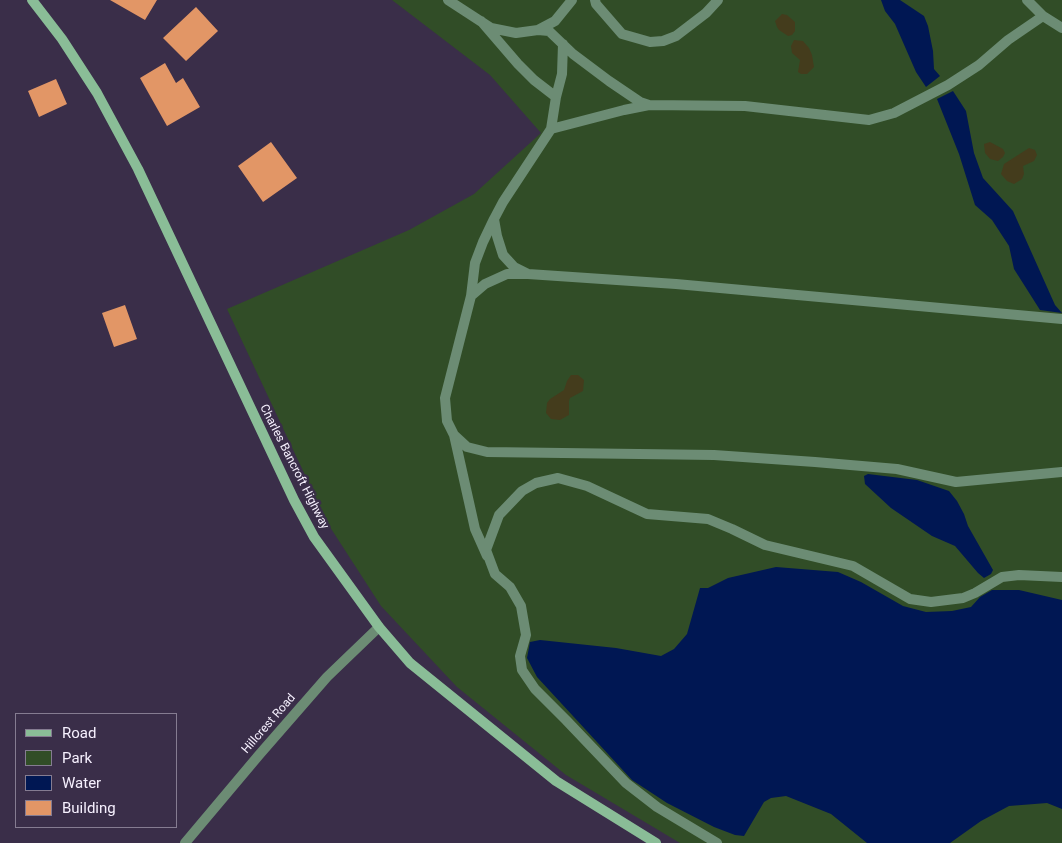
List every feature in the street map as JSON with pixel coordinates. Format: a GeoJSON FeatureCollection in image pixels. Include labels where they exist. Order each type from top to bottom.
{"type":"FeatureCollection","features":[{"type":"Feature","properties":{"kind":"main road","name":"Charles Bancroft Highway"},"geometry":{"type":"LineString","coordinates":[[32,0],[62,39],[97,93],[138,169],[294,500],[314,537],[379,628],[410,663],[556,782],[656,843]]}},
{"type":"Feature","properties":{"kind":"street"},"geometry":{"type":"LineString","coordinates":[[449,0],[491,28],[516,32],[550,31],[563,44],[609,81],[640,102],[649,105]]}},
{"type":"Feature","properties":{"kind":"street"},"geometry":{"type":"LineString","coordinates":[[538,30],[555,21],[572,0]]}},
{"type":"Feature","properties":{"kind":"street"},"geometry":{"type":"LineString","coordinates":[[595,0],[596,4],[622,34],[650,42],[663,41],[676,36],[706,13],[718,0]]}},
{"type":"Feature","properties":{"kind":"street"},"geometry":{"type":"LineString","coordinates":[[1027,0],[1043,16],[1062,28]]}},
{"type":"Feature","properties":{"kind":"street"},"geometry":{"type":"LineString","coordinates":[[551,129],[649,105],[744,106],[869,120],[894,113],[948,85],[1043,16]]}},
{"type":"Feature","properties":{"kind":"street"},"geometry":{"type":"LineString","coordinates":[[481,21],[518,64],[534,80],[556,97]]}},
{"type":"Feature","properties":{"kind":"street"},"geometry":{"type":"LineString","coordinates":[[563,44],[562,74],[551,129],[502,202],[483,242],[476,264],[471,296],[445,398],[447,421],[454,436],[474,529],[495,574],[510,587],[521,606],[526,635],[520,656],[522,670],[535,689],[626,784],[657,807],[717,843]]}},
{"type":"Feature","properties":{"kind":"street"},"geometry":{"type":"LineString","coordinates":[[494,219],[503,254],[514,267],[528,274]]}},
{"type":"Feature","properties":{"kind":"street"},"geometry":{"type":"LineString","coordinates":[[471,296],[485,284],[507,274],[528,274],[676,284],[1062,319]]}},
{"type":"Feature","properties":{"kind":"street"},"geometry":{"type":"LineString","coordinates":[[454,436],[467,447],[487,452],[714,455],[897,469],[956,482],[1062,472]]}},
{"type":"Feature","properties":{"kind":"street"},"geometry":{"type":"LineString","coordinates":[[490,564],[486,550],[499,516],[522,491],[536,483],[558,478],[587,486],[648,514],[708,519],[765,546],[853,566],[910,599],[931,602],[963,598],[1002,577],[1019,575],[1062,577]]}},
{"type":"Feature","properties":{"kind":"street","name":"Hillcrest Road"},"geometry":{"type":"LineString","coordinates":[[185,843],[258,755],[327,677],[379,628]]}},
{"type":"Feature","properties":{"kind":"green space"},"geometry":{"type":"Polygon","coordinates":[[[392,0],[1062,0],[1062,843],[680,843],[566,775],[457,687],[381,606],[328,524],[227,309],[409,230],[474,194],[541,133],[490,75],[392,0]]]}},
{"type":"Feature","properties":{"kind":"sand"},"geometry":{"type":"Polygon","coordinates":[[[782,14],[787,15],[795,22],[795,31],[792,35],[788,36],[777,27],[775,21],[782,14]]]}},
{"type":"Feature","properties":{"kind":"sand"},"geometry":{"type":"Polygon","coordinates":[[[794,40],[803,41],[812,55],[814,67],[807,74],[798,72],[800,60],[792,53],[791,46],[794,40]]]}},
{"type":"Feature","properties":{"kind":"sand"},"geometry":{"type":"Polygon","coordinates":[[[990,142],[1003,149],[1005,153],[998,161],[990,159],[985,153],[984,144],[990,142]]]}},
{"type":"Feature","properties":{"kind":"sand"},"geometry":{"type":"Polygon","coordinates":[[[1029,148],[1035,150],[1037,155],[1034,161],[1023,166],[1024,174],[1022,179],[1014,184],[1007,181],[1001,174],[1004,164],[1029,148]]]}},
{"type":"Feature","properties":{"kind":"sand"},"geometry":{"type":"Polygon","coordinates":[[[571,375],[578,375],[584,380],[583,391],[570,398],[569,415],[560,420],[551,419],[546,413],[547,403],[564,390],[571,375]]]}},
{"type":"Feature","properties":{"kind":"water"},"geometry":{"type":"Polygon","coordinates":[[[881,0],[900,0],[924,16],[933,51],[934,69],[940,76],[926,87],[916,72],[895,24],[885,11],[881,0]]]}},
{"type":"Feature","properties":{"kind":"water"},"geometry":{"type":"Polygon","coordinates":[[[953,91],[966,111],[974,153],[983,178],[1013,211],[1055,305],[1062,313],[1040,310],[1014,269],[1009,246],[992,220],[975,205],[959,154],[937,99],[953,91]]]}},
{"type":"Feature","properties":{"kind":"water"},"geometry":{"type":"Polygon","coordinates":[[[868,474],[917,480],[949,491],[957,501],[968,526],[993,570],[991,574],[984,578],[955,546],[932,536],[891,508],[865,484],[864,476],[868,474]]]}},
{"type":"Feature","properties":{"kind":"water"},"geometry":{"type":"Polygon","coordinates":[[[776,567],[838,572],[861,582],[903,606],[926,612],[952,611],[971,607],[980,597],[992,590],[1019,590],[1062,600],[1062,809],[1047,803],[1009,806],[981,821],[950,843],[867,843],[831,814],[786,796],[771,798],[764,802],[744,836],[735,835],[714,827],[667,803],[632,780],[537,677],[527,658],[530,642],[540,640],[616,648],[661,656],[674,649],[687,634],[700,588],[708,588],[728,578],[776,567]]]}},
{"type":"Feature","properties":{"kind":"building"},"geometry":{"type":"Polygon","coordinates":[[[110,0],[157,0],[145,20],[110,0]]]}},
{"type":"Feature","properties":{"kind":"building"},"geometry":{"type":"Polygon","coordinates":[[[196,7],[218,31],[186,61],[163,38],[196,7]]]}},
{"type":"Feature","properties":{"kind":"building"},"geometry":{"type":"Polygon","coordinates":[[[165,63],[176,83],[183,78],[200,107],[167,126],[140,78],[165,63]]]}},
{"type":"Feature","properties":{"kind":"building"},"geometry":{"type":"Polygon","coordinates":[[[56,79],[67,104],[39,117],[28,91],[56,79]]]}},
{"type":"Feature","properties":{"kind":"building"},"geometry":{"type":"Polygon","coordinates":[[[271,142],[297,178],[263,202],[238,166],[271,142]]]}},
{"type":"Feature","properties":{"kind":"building"},"geometry":{"type":"Polygon","coordinates":[[[125,305],[137,339],[114,347],[102,313],[125,305]]]}}]}
